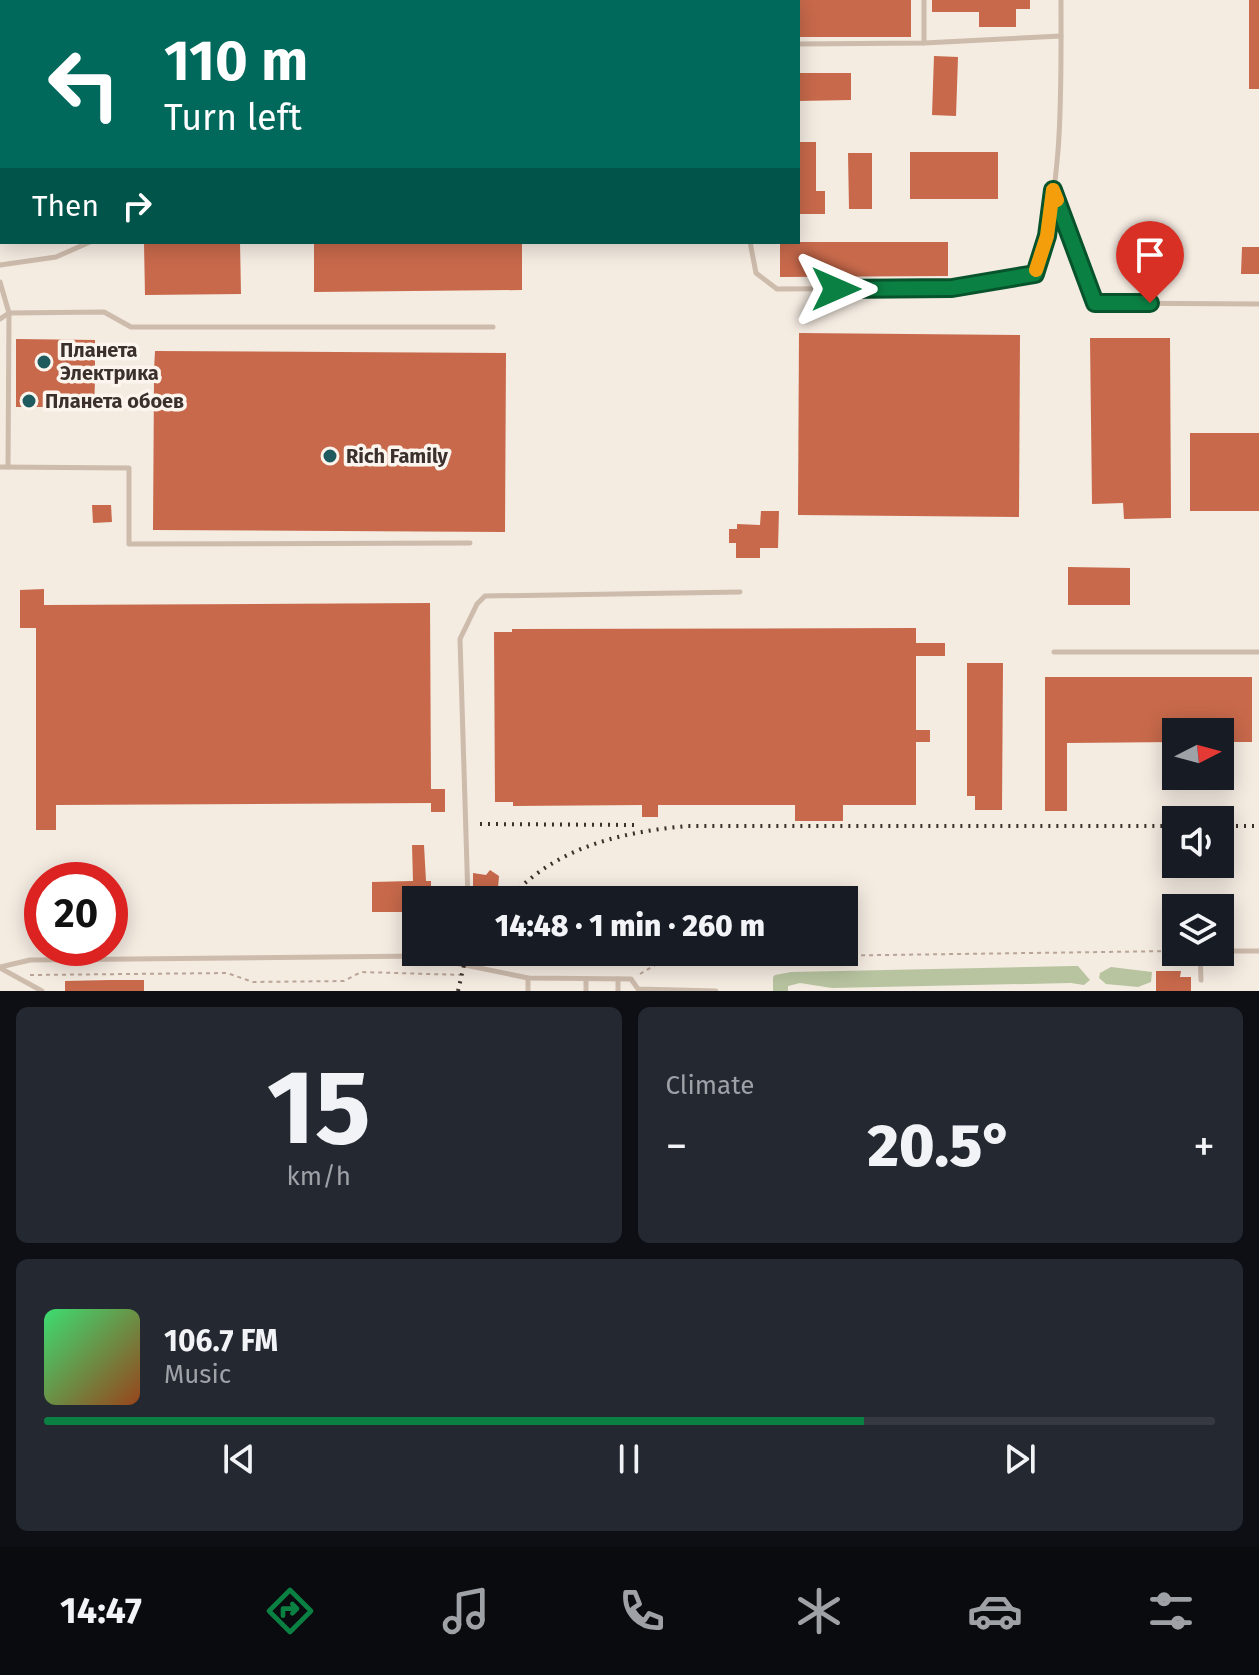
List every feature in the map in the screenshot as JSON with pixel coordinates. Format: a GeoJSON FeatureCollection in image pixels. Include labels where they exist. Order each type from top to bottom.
{"type":"FeatureCollection","features":[{"type":"Feature","properties":{"kind":"lane"},"geometry":{"type":"LineString","coordinates":[[924,0],[924,43]]}},
{"type":"Feature","properties":{"kind":"lane"},"geometry":{"type":"LineString","coordinates":[[750,244],[756,273],[777,289],[952,288],[1035,274],[1047,236],[1061,116],[1061,0]]}},
{"type":"Feature","properties":{"kind":"lane"},"geometry":{"type":"LineString","coordinates":[[800,44],[924,43],[1061,36]]}},
{"type":"Feature","properties":{"kind":"lane"},"geometry":{"type":"LineString","coordinates":[[1053,190],[1095,303],[1259,304]]}},
{"type":"Feature","properties":{"kind":"lane"},"geometry":{"type":"LineString","coordinates":[[0,265],[56,257],[85,244]]}},
{"type":"Feature","properties":{"kind":"lane"},"geometry":{"type":"LineString","coordinates":[[0,282],[9,313],[8,467]]}},
{"type":"Feature","properties":{"kind":"lane"},"geometry":{"type":"LineString","coordinates":[[0,319],[9,313],[104,312],[131,327],[493,327]]}},
{"type":"Feature","properties":{"kind":"lane"},"geometry":{"type":"LineString","coordinates":[[0,467],[129,468],[129,544],[470,543]]}},
{"type":"Feature","properties":{"kind":"lane"},"geometry":{"type":"LineString","coordinates":[[468,886],[460,639],[477,604],[485,596],[740,592]]}},
{"type":"Feature","properties":{"kind":"lane"},"geometry":{"type":"LineString","coordinates":[[1054,652],[1259,652]]}},
{"type":"Feature","properties":{"kind":"lane"},"geometry":{"type":"LineString","coordinates":[[1234,951],[1259,951]]}},
{"type":"Feature","properties":{"kind":"lane"},"geometry":{"type":"LineString","coordinates":[[0,967],[30,960],[402,956]]}},
{"type":"Feature","properties":{"kind":"lane"},"geometry":{"type":"LineString","coordinates":[[469,966],[528,978],[631,979],[638,989],[716,991]]}},
{"type":"Feature","properties":{"kind":"lane"},"geometry":{"type":"LineString","coordinates":[[1200,966],[1201,980]]}},
{"type":"Feature","properties":{"kind":"lane"},"geometry":{"type":"LineString","coordinates":[[0,967],[42,991]]}},
{"type":"Feature","properties":{"kind":"lane"},"geometry":{"type":"LineString","coordinates":[[528,978],[528,991]]}},
{"type":"Feature","properties":{"kind":"lane"},"geometry":{"type":"LineString","coordinates":[[618,979],[618,991]]}},
{"type":"Feature","properties":{"kind":"lane"},"geometry":{"type":"LineString","coordinates":[[558,980],[559,991]]}},
{"type":"Feature","properties":{"kind":"lane"},"geometry":{"type":"LineString","coordinates":[[586,980],[586,991]]}},
{"type":"Feature","properties":{"kind":"path"},"geometry":{"type":"LineString","coordinates":[[631,979],[655,965],[703,959],[1162,951]]}},
{"type":"Feature","properties":{"kind":"path"},"geometry":{"type":"LineString","coordinates":[[12,975],[227,973],[253,982],[344,981],[361,972],[470,975],[483,969]]}},
{"type":"Feature","properties":{"kind":"green space"},"geometry":{"type":"Polygon","coordinates":[[[1078,966],[1090,980],[1084,985],[832,988],[800,983],[788,986],[788,991],[773,991],[773,977],[791,972],[1078,966]]]}},
{"type":"Feature","properties":{"kind":"green space"},"geometry":{"type":"Polygon","coordinates":[[[1111,967],[1152,972],[1151,982],[1138,987],[1106,984],[1099,978],[1100,973],[1111,967]]]}},
{"type":"Feature","properties":{"kind":"building"},"geometry":{"type":"Polygon","coordinates":[[[800,0],[911,0],[911,37],[800,37],[800,0]]]}},
{"type":"Feature","properties":{"kind":"building"},"geometry":{"type":"Polygon","coordinates":[[[932,0],[1030,0],[1030,9],[1016,9],[1016,27],[979,27],[979,12],[932,12],[932,0]]]}},
{"type":"Feature","properties":{"kind":"building"},"geometry":{"type":"Polygon","coordinates":[[[1249,0],[1259,0],[1259,89],[1249,89],[1249,0]]]}},
{"type":"Feature","properties":{"kind":"building"},"geometry":{"type":"Polygon","coordinates":[[[934,56],[958,57],[956,116],[932,115],[934,56]]]}},
{"type":"Feature","properties":{"kind":"building"},"geometry":{"type":"Polygon","coordinates":[[[800,73],[851,73],[851,100],[800,101],[800,73]]]}},
{"type":"Feature","properties":{"kind":"building"},"geometry":{"type":"Polygon","coordinates":[[[800,142],[816,142],[816,191],[825,191],[825,214],[800,214],[800,142]]]}},
{"type":"Feature","properties":{"kind":"building"},"geometry":{"type":"Polygon","coordinates":[[[910,152],[998,152],[998,199],[910,199],[910,152]]]}},
{"type":"Feature","properties":{"kind":"building"},"geometry":{"type":"Polygon","coordinates":[[[848,153],[872,153],[872,209],[849,209],[848,153]]]}},
{"type":"Feature","properties":{"kind":"building"},"geometry":{"type":"Polygon","coordinates":[[[948,242],[948,276],[780,277],[780,244],[948,242]]]}},
{"type":"Feature","properties":{"kind":"building"},"geometry":{"type":"Polygon","coordinates":[[[144,244],[240,244],[241,294],[145,295],[144,244]]]}},
{"type":"Feature","properties":{"kind":"building"},"geometry":{"type":"Polygon","coordinates":[[[314,244],[522,244],[522,290],[314,292],[314,244]]]}},
{"type":"Feature","properties":{"kind":"building"},"geometry":{"type":"Polygon","coordinates":[[[1242,247],[1259,247],[1259,274],[1241,274],[1242,247]]]}},
{"type":"Feature","properties":{"kind":"building"},"geometry":{"type":"Polygon","coordinates":[[[799,333],[1020,335],[1019,517],[798,515],[799,333]]]}},
{"type":"Feature","properties":{"kind":"building"},"geometry":{"type":"Polygon","coordinates":[[[1090,338],[1170,338],[1171,518],[1124,519],[1123,503],[1092,504],[1090,338]]]}},
{"type":"Feature","properties":{"kind":"building","name":"Rich Family"},"geometry":{"type":"Polygon","coordinates":[[[16,339],[95,340],[95,370],[154,370],[155,351],[506,353],[505,532],[153,530],[154,382],[95,381],[94,407],[16,407],[16,339]]]}},
{"type":"Feature","properties":{"kind":"building"},"geometry":{"type":"Polygon","coordinates":[[[1190,433],[1259,433],[1259,511],[1190,511],[1190,433]]]}},
{"type":"Feature","properties":{"kind":"building"},"geometry":{"type":"Polygon","coordinates":[[[92,505],[111,505],[112,522],[93,523],[92,505]]]}},
{"type":"Feature","properties":{"kind":"building"},"geometry":{"type":"Polygon","coordinates":[[[761,511],[779,511],[778,548],[760,548],[760,558],[736,558],[736,543],[729,543],[729,529],[737,529],[737,524],[760,525],[761,511]]]}},
{"type":"Feature","properties":{"kind":"building"},"geometry":{"type":"Polygon","coordinates":[[[1068,567],[1130,568],[1130,605],[1068,605],[1068,567]]]}},
{"type":"Feature","properties":{"kind":"building"},"geometry":{"type":"Polygon","coordinates":[[[44,589],[44,605],[430,603],[431,789],[445,789],[445,812],[431,812],[431,803],[56,805],[56,830],[36,830],[36,628],[20,628],[20,590],[44,589]]]}},
{"type":"Feature","properties":{"kind":"building"},"geometry":{"type":"Polygon","coordinates":[[[916,628],[916,643],[945,643],[945,656],[916,656],[916,730],[930,730],[930,742],[916,742],[916,805],[843,805],[843,821],[795,821],[795,805],[658,805],[658,817],[642,817],[642,805],[513,806],[513,802],[495,802],[494,632],[512,632],[512,629],[916,628]]]}},
{"type":"Feature","properties":{"kind":"building"},"geometry":{"type":"Polygon","coordinates":[[[967,663],[1003,663],[1002,810],[975,810],[975,796],[967,796],[967,663]]]}},
{"type":"Feature","properties":{"kind":"building"},"geometry":{"type":"Polygon","coordinates":[[[1045,677],[1252,677],[1252,742],[1234,742],[1234,718],[1162,718],[1162,742],[1067,743],[1067,811],[1045,811],[1045,677]]]}},
{"type":"Feature","properties":{"kind":"building"},"geometry":{"type":"Polygon","coordinates":[[[412,845],[424,845],[426,881],[431,881],[431,886],[402,886],[402,912],[372,912],[372,882],[413,881],[412,845]]]}},
{"type":"Feature","properties":{"kind":"building"},"geometry":{"type":"Polygon","coordinates":[[[490,870],[499,876],[498,886],[473,886],[473,873],[486,875],[490,870]]]}},
{"type":"Feature","properties":{"kind":"building"},"geometry":{"type":"Polygon","coordinates":[[[1156,971],[1181,971],[1180,977],[1191,977],[1191,991],[1156,991],[1156,971]]]}},
{"type":"Feature","properties":{"kind":"building"},"geometry":{"type":"Polygon","coordinates":[[[144,980],[144,991],[65,991],[65,981],[144,980]]]}},
{"type":"Feature","properties":{"kind":"railway"},"geometry":{"type":"LineString","coordinates":[[480,824],[636,825]]}},
{"type":"Feature","properties":{"kind":"railway"},"geometry":{"type":"LineString","coordinates":[[522,886],[547,867],[590,845],[638,833],[688,826],[1162,826]]}},
{"type":"Feature","properties":{"kind":"railway"},"geometry":{"type":"LineString","coordinates":[[1234,826],[1259,826]]}},
{"type":"Feature","properties":{"kind":"railway"},"geometry":{"type":"LineString","coordinates":[[458,991],[464,966]]}},
{"type":"Feature","properties":{"kind":"slow traffic"},"geometry":{"type":"LineString","coordinates":[[1036,270],[1047,236],[1053,190],[1057,200]]}},
{"type":"Feature","properties":{"kind":"place","name":"Планета Электрика"},"geometry":{"type":"Point","coordinates":[44,362]}},
{"type":"Feature","properties":{"kind":"place","name":"Планета обоев"},"geometry":{"type":"Point","coordinates":[29,401]}},
{"type":"Feature","properties":{"kind":"place","name":"Rich Family"},"geometry":{"type":"Point","coordinates":[330,456]}},
{"type":"Feature","properties":{"kind":"route"},"geometry":{"type":"LineString","coordinates":[[836,289],[952,288],[1035,274],[1047,236],[1053,190],[1095,303],[1150,303]]}}]}
